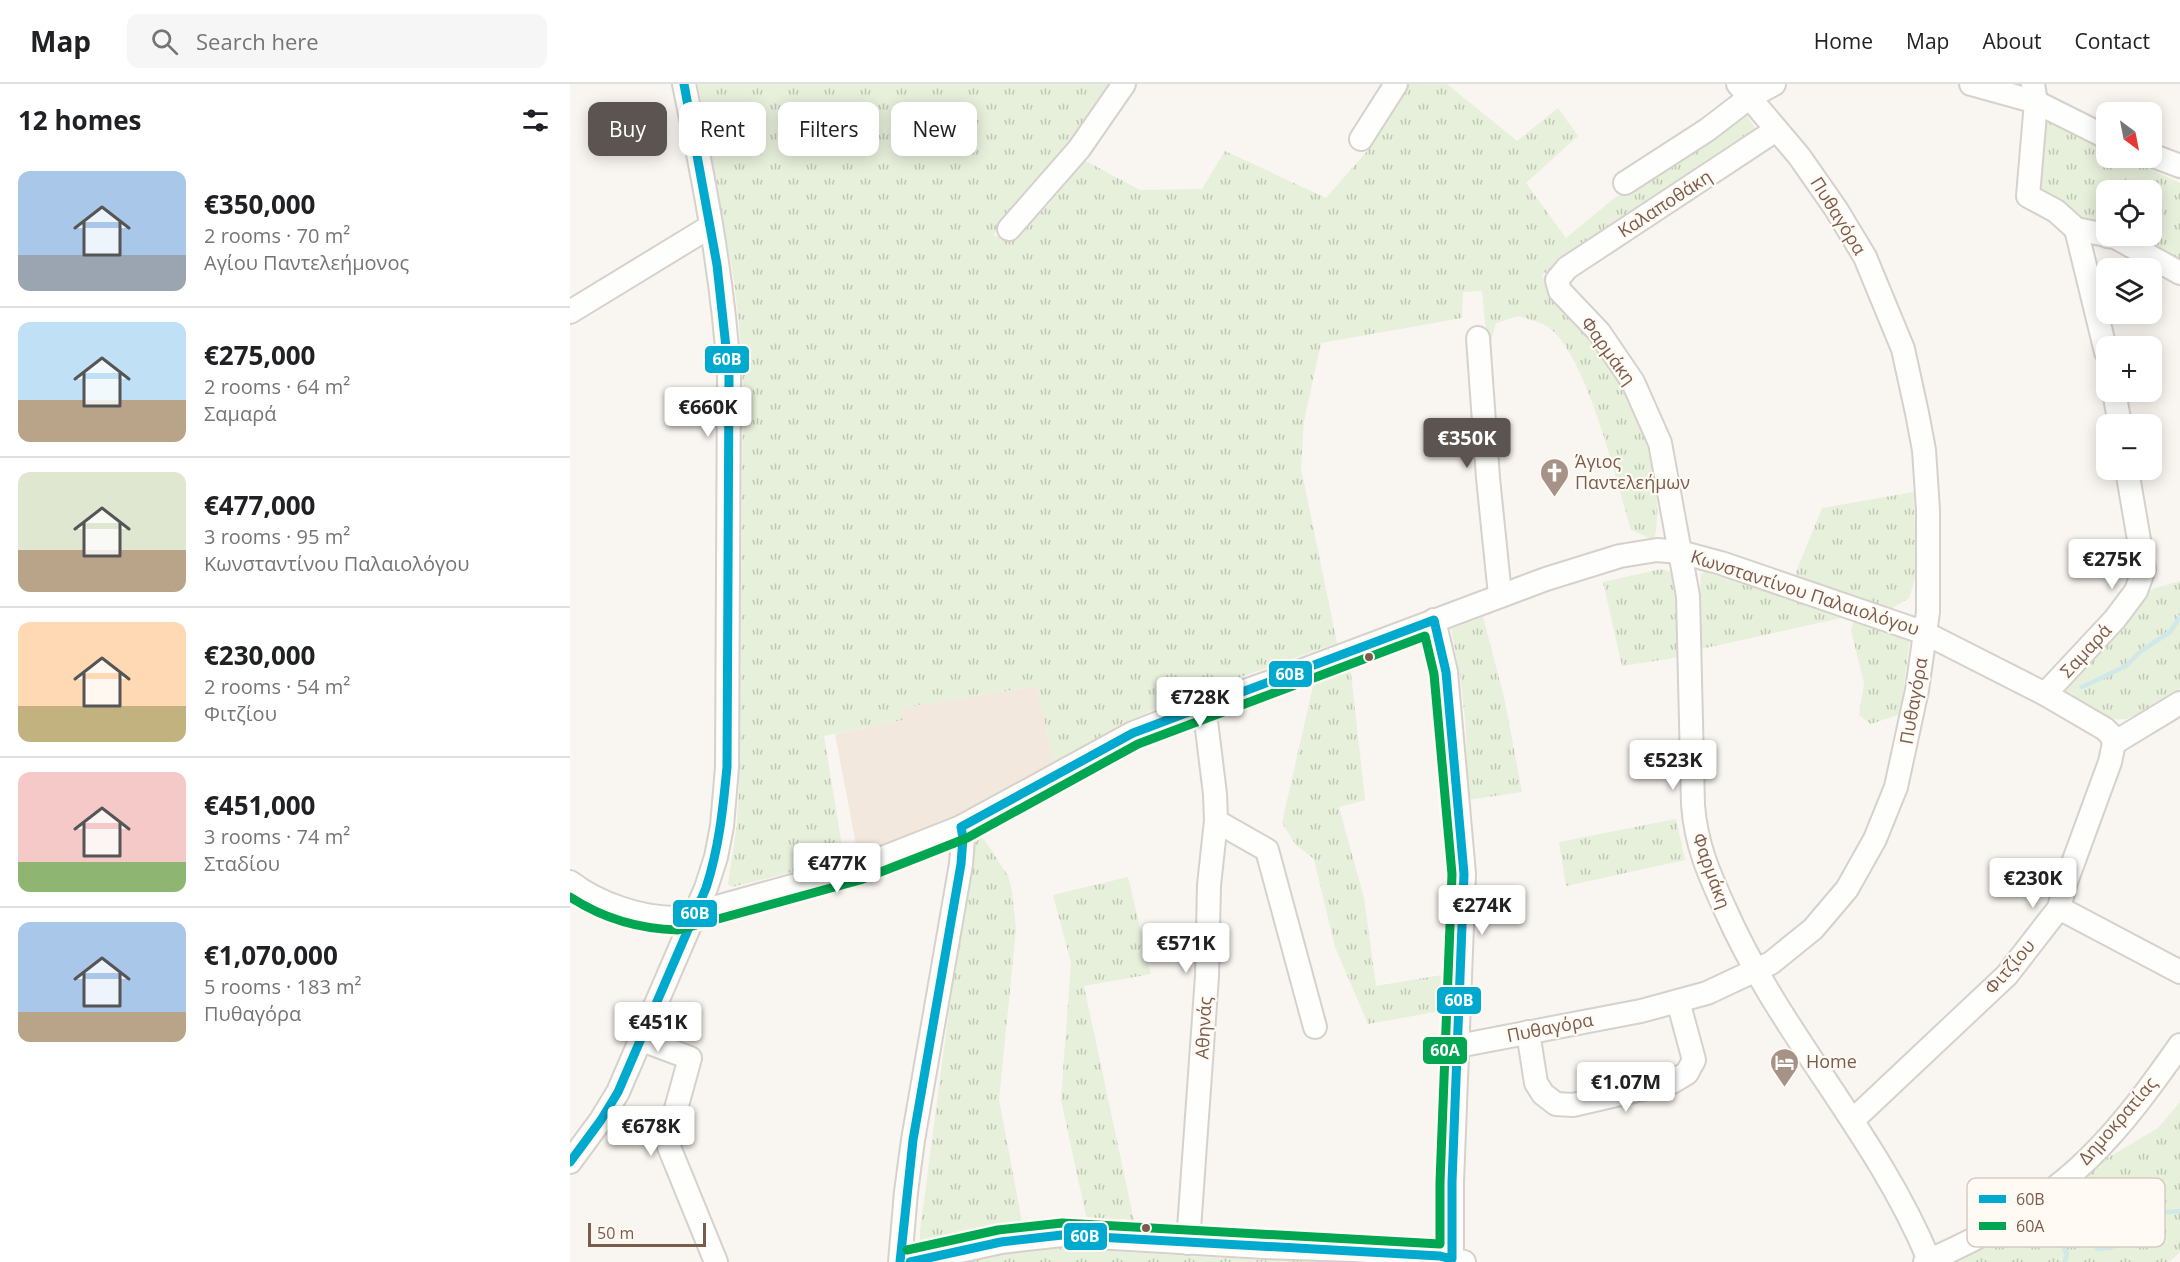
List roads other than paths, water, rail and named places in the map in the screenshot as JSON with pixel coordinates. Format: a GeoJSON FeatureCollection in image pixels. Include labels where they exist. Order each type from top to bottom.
{"type":"FeatureCollection","features":[{"type":"Feature","properties":{"kind":"street"},"geometry":{"type":"LineString","coordinates":[[570,1162],[610,1106],[642,1040],[695,914],[710,876],[719,841],[727,766],[729,375],[724,313],[711,226],[684,84]]}},
{"type":"Feature","properties":{"kind":"street"},"geometry":{"type":"LineString","coordinates":[[1009,229],[1079,149],[1124,84]]}},
{"type":"Feature","properties":{"kind":"street"},"geometry":{"type":"LineString","coordinates":[[1361,139],[1396,84]]}},
{"type":"Feature","properties":{"kind":"street"},"geometry":{"type":"LineString","coordinates":[[1625,183],[1707,130],[1744,91],[1774,84]]}},
{"type":"Feature","properties":{"kind":"street"},"geometry":{"type":"LineString","coordinates":[[1971,84],[2034,93],[2096,131]]}},
{"type":"Feature","properties":{"kind":"street","name":"Πυθαγόρα"},"geometry":{"type":"LineString","coordinates":[[1458,1046],[1641,1011],[1707,993],[1755,972],[1783,955],[1819,923],[1847,889],[1875,839],[1896,787],[1922,662],[1929,586],[1929,537],[1924,450],[1903,349],[1859,248],[1836,209],[1799,156],[1744,91]]}},
{"type":"Feature","properties":{"kind":"street"},"geometry":{"type":"LineString","coordinates":[[2034,93],[2028,196],[2056,211],[2076,229],[2096,233]]}},
{"type":"Feature","properties":{"kind":"street","name":"Καλαποθάκη"},"geometry":{"type":"LineString","coordinates":[[1557,280],[1567,268],[1776,130]]}},
{"type":"Feature","properties":{"kind":"street"},"geometry":{"type":"LineString","coordinates":[[2162,159],[2180,166]]}},
{"type":"Feature","properties":{"kind":"street"},"geometry":{"type":"LineString","coordinates":[[573,304],[711,226]]}},
{"type":"Feature","properties":{"kind":"street"},"geometry":{"type":"LineString","coordinates":[[2076,229],[2102,336]]}},
{"type":"Feature","properties":{"kind":"street"},"geometry":{"type":"LineString","coordinates":[[2131,246],[2180,273]]}},
{"type":"Feature","properties":{"kind":"street","name":"Φαρμάκη"},"geometry":{"type":"LineString","coordinates":[[1557,280],[1560,291],[1599,332],[1634,381],[1660,443],[1688,596],[1695,827],[1699,847],[1755,972],[1853,1120],[1888,1178],[1927,1261]]}},
{"type":"Feature","properties":{"kind":"street"},"geometry":{"type":"LineString","coordinates":[[1478,338],[1488,478],[1500,595]]}},
{"type":"Feature","properties":{"kind":"street","name":"Σαμαρά"},"geometry":{"type":"LineString","coordinates":[[2045,694],[2115,619],[2136,591],[2144,568],[2129,480]]}},
{"type":"Feature","properties":{"kind":"street","name":"Κωνσταντίνου Παλαιολόγου"},"geometry":{"type":"LineString","coordinates":[[570,882],[598,900],[665,918],[695,914],[754,895],[857,868],[961,827],[1133,733],[1500,595],[1620,556],[1657,550],[1680,552],[1721,563],[1925,633],[2045,694],[2105,729],[2111,735],[2114,743]]}},
{"type":"Feature","properties":{"kind":"street"},"geometry":{"type":"LineString","coordinates":[[910,1262],[1001,1242],[1062,1235],[1354,1250],[1440,1256],[1458,1260],[1452,1172],[1464,874],[1446,672],[1434,620]]}},
{"type":"Feature","properties":{"kind":"street"},"geometry":{"type":"LineString","coordinates":[[2114,743],[2180,703]]}},
{"type":"Feature","properties":{"kind":"street","name":"Αθηνάς"},"geometry":{"type":"LineString","coordinates":[[1188,1243],[1207,976],[1209,885],[1216,821],[1204,705]]}},
{"type":"Feature","properties":{"kind":"street","name":"Φιτζίου"},"geometry":{"type":"LineString","coordinates":[[1853,1120],[2007,975],[2059,908],[2066,882],[2110,762],[2114,743]]}},
{"type":"Feature","properties":{"kind":"street"},"geometry":{"type":"LineString","coordinates":[[1216,821],[1267,850],[1315,1028]]}},
{"type":"Feature","properties":{"kind":"street"},"geometry":{"type":"LineString","coordinates":[[900,1262],[913,1140],[961,864],[963,847],[961,827]]}},
{"type":"Feature","properties":{"kind":"street"},"geometry":{"type":"LineString","coordinates":[[2059,908],[2180,972]]}},
{"type":"Feature","properties":{"kind":"street"},"geometry":{"type":"LineString","coordinates":[[1528,1032],[1536,1083],[1543,1094],[1556,1104],[1573,1105],[1672,1082],[1688,1073],[1694,1060],[1678,1001]]}},
{"type":"Feature","properties":{"kind":"street"},"geometry":{"type":"LineString","coordinates":[[642,1040],[690,1058],[671,1127],[669,1146],[716,1262]]}},
{"type":"Feature","properties":{"kind":"street","name":"Δημοκρατίας"},"geometry":{"type":"LineString","coordinates":[[2065,1178],[2087,1160],[2134,1108],[2180,1045]]}},
{"type":"Feature","properties":{"kind":"street","name":"Δημοκρατίας"},"geometry":{"type":"LineString","coordinates":[[1927,1261],[1967,1242]]}},
{"type":"Feature","properties":{"kind":"waterway"},"geometry":{"type":"LineString","coordinates":[[2082,687],[2126,666],[2141,651],[2170,632],[2180,617]]}},
{"type":"Feature","properties":{"kind":"waterway"},"geometry":{"type":"LineString","coordinates":[[2165,1213],[2180,1211]]}},
{"type":"Feature","properties":{"kind":"waterway"},"geometry":{"type":"LineString","coordinates":[[2064,1247],[2067,1254],[2065,1262]]}},
{"type":"Feature","properties":{"kind":"waterway"},"geometry":{"type":"LineString","coordinates":[[2096,1247],[2098,1249],[2112,1247]]}},
{"type":"Feature","properties":{"kind":"place","name":"Άγιος Παντελεήμων"},"geometry":{"type":"Point","coordinates":[1554,498]}},
{"type":"Feature","properties":{"kind":"place","name":"Home"},"geometry":{"type":"Point","coordinates":[1785,1088]}}]}
